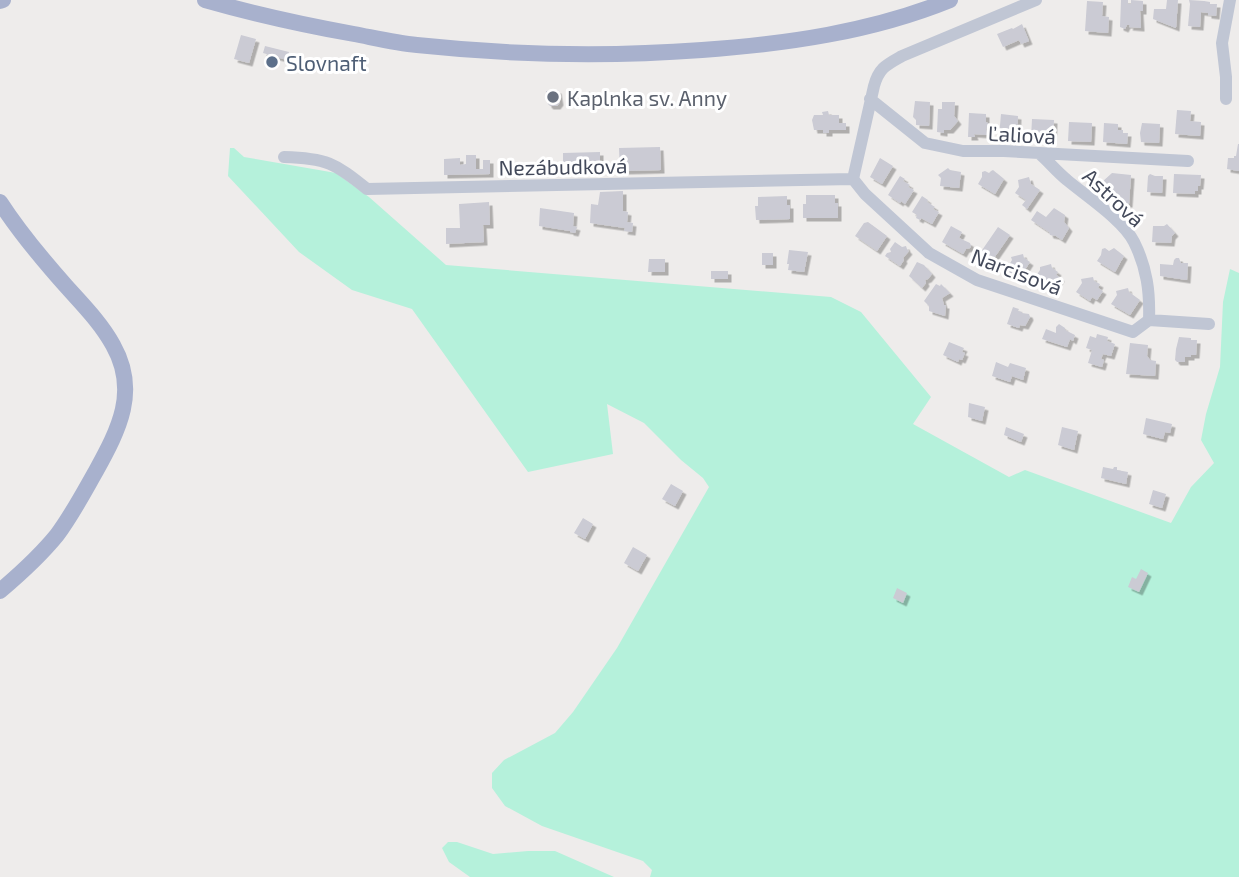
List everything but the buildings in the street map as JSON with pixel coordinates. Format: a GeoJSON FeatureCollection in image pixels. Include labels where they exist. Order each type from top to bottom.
{"type":"FeatureCollection","features":[{"type":"Feature","properties":{"kind":"main road"},"geometry":{"type":"LineString","coordinates":[[205,0],[302,24],[414,45],[554,54],[603,54],[728,48],[803,39],[869,27],[950,0]]}},
{"type":"Feature","properties":{"kind":"main road"},"geometry":{"type":"LineString","coordinates":[[0,202],[29,244],[104,331],[121,362],[125,387],[123,412],[116,434],[74,510],[40,555],[0,591]]}},
{"type":"Feature","properties":{"kind":"street"},"geometry":{"type":"LineString","coordinates":[[853,179],[870,99],[878,74],[887,65],[902,56],[1036,0]]}},
{"type":"Feature","properties":{"kind":"street"},"geometry":{"type":"LineString","coordinates":[[1226,100],[1222,43],[1230,0]]}},
{"type":"Feature","properties":{"kind":"street","name":"Ľaliová"},"geometry":{"type":"LineString","coordinates":[[870,99],[925,143],[963,151],[1188,161]]}},
{"type":"Feature","properties":{"kind":"street","name":"Astrová"},"geometry":{"type":"LineString","coordinates":[[1040,153],[1063,177],[1115,219],[1133,240],[1144,269],[1149,293],[1149,320]]}},
{"type":"Feature","properties":{"kind":"street","name":"Nezábudková"},"geometry":{"type":"LineString","coordinates":[[284,157],[329,163],[367,189],[853,179]]}},
{"type":"Feature","properties":{"kind":"street","name":"Narcisová"},"geometry":{"type":"LineString","coordinates":[[853,179],[865,194],[929,253],[978,280],[1133,332],[1149,320]]}},
{"type":"Feature","properties":{"kind":"street"},"geometry":{"type":"LineString","coordinates":[[1149,320],[1209,324]]}},
{"type":"Feature","properties":{"kind":"green space"},"geometry":{"type":"Polygon","coordinates":[[[230,148],[234,148],[244,157],[336,173],[369,197],[446,265],[831,297],[861,312],[931,397],[913,424],[1009,477],[1025,470],[1171,523],[1191,487],[1214,463],[1201,440],[1220,367],[1223,302],[1230,269],[1239,273],[1239,877],[650,877],[652,870],[643,861],[542,826],[505,806],[492,788],[492,773],[504,760],[555,733],[573,712],[617,648],[709,487],[703,478],[644,423],[607,404],[613,454],[528,472],[412,309],[352,290],[299,252],[228,176],[230,148]]]}},
{"type":"Feature","properties":{"kind":"green space"},"geometry":{"type":"Polygon","coordinates":[[[448,842],[457,842],[493,854],[555,851],[614,877],[470,877],[449,862],[442,848],[448,842]]]}},
{"type":"Feature","properties":{"kind":"place","name":"Slovnaft"},"geometry":{"type":"Point","coordinates":[272,62]}},
{"type":"Feature","properties":{"kind":"place","name":"Kaplnka sv. Anny"},"geometry":{"type":"Point","coordinates":[553,97]}}]}
